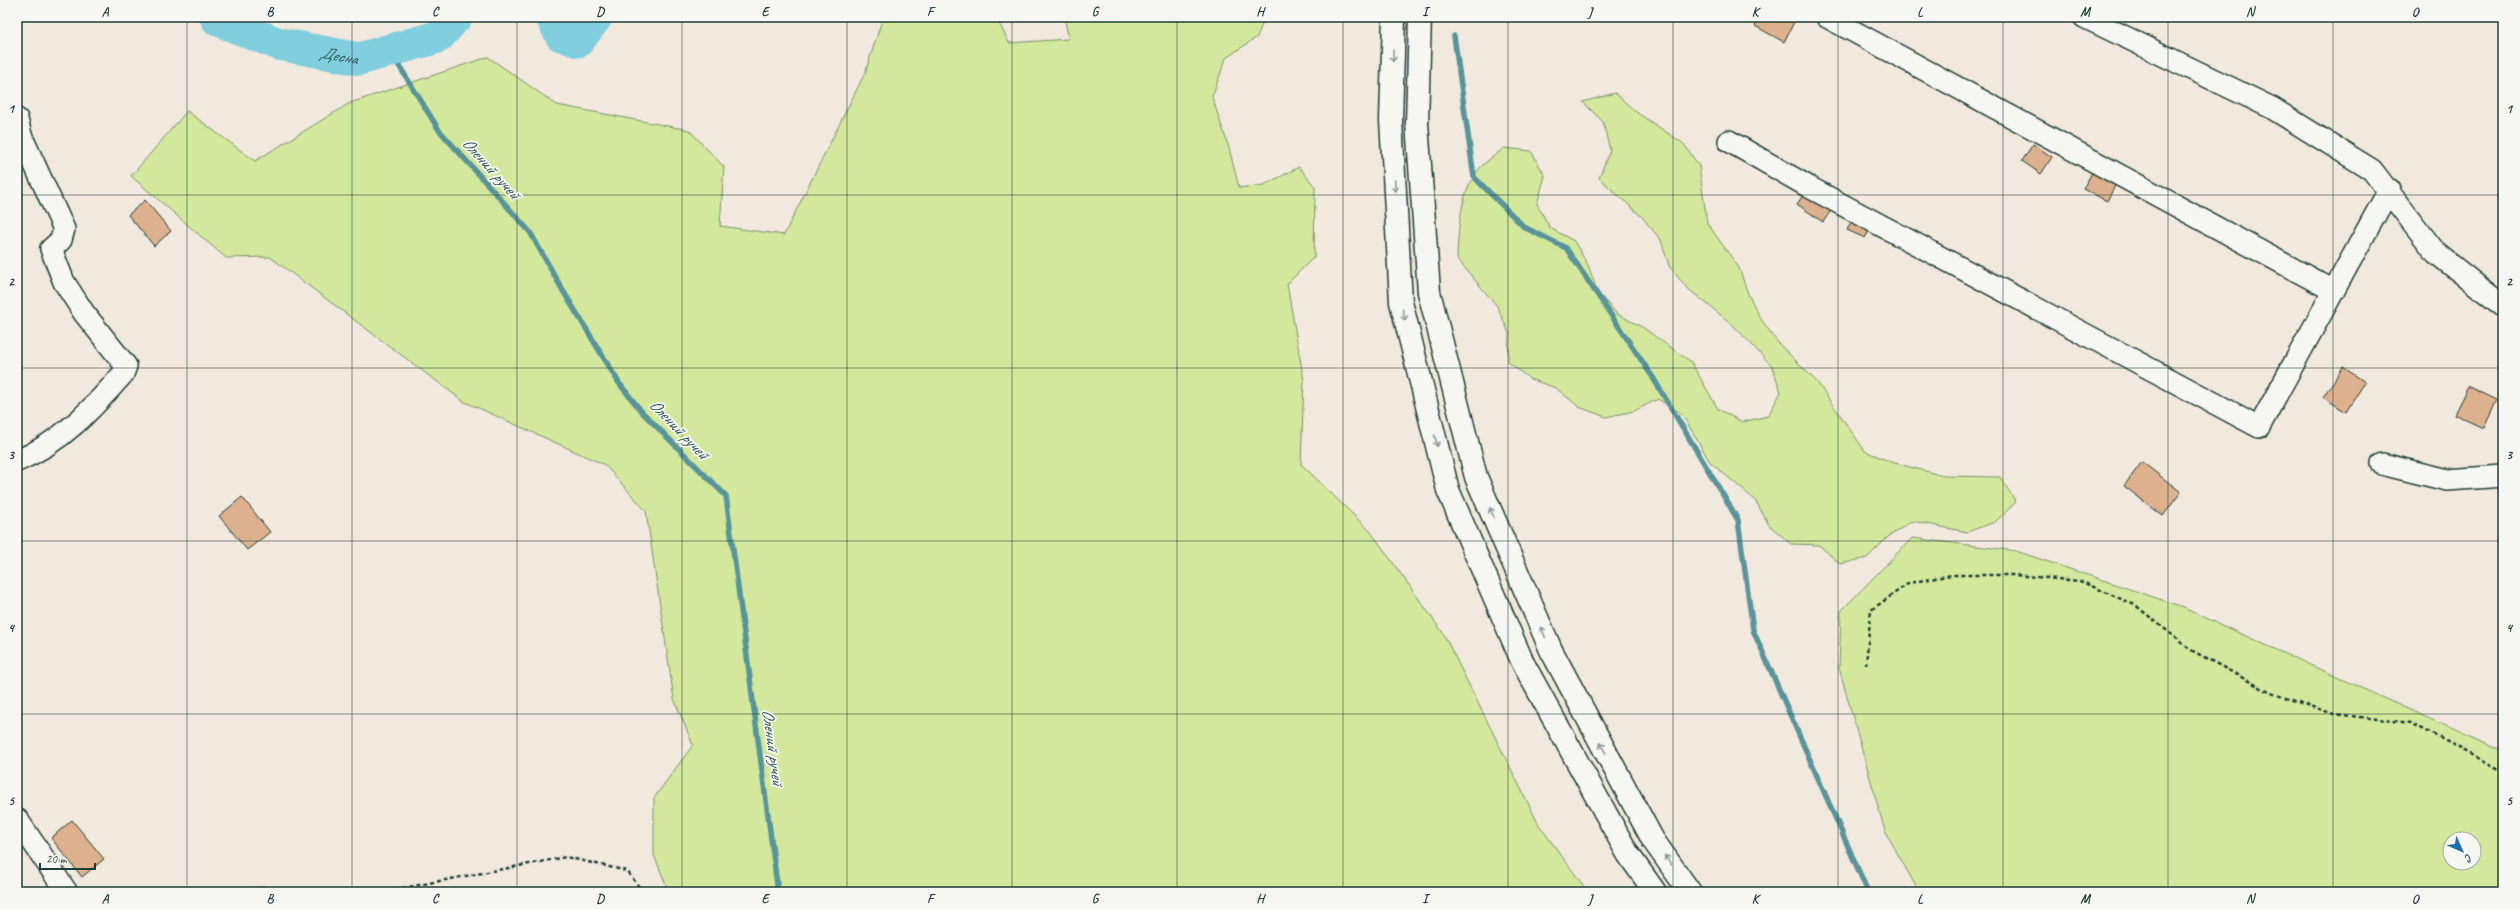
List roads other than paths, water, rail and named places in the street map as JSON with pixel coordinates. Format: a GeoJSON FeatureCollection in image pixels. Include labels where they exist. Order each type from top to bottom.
{"type":"FeatureCollection","features":[{"type":"Feature","properties":{"kind":"highway"},"geometry":{"type":"LineString","coordinates":[[1394,17],[1391,120],[1400,302],[1448,490],[1523,663],[1628,854],[1655,892]]}},
{"type":"Feature","properties":{"kind":"highway"},"geometry":{"type":"LineString","coordinates":[[1420,17],[1417,123],[1429,292],[1476,477],[1551,650],[1653,840],[1690,892]]}},
{"type":"Feature","properties":{"kind":"street"},"geometry":{"type":"LineString","coordinates":[[1827,17],[2334,291]]}},
{"type":"Feature","properties":{"kind":"street"},"geometry":{"type":"LineString","coordinates":[[2084,17],[2272,108],[2372,170],[2389,190],[2436,253],[2503,306]]}},
{"type":"Feature","properties":{"kind":"street"},"geometry":{"type":"LineString","coordinates":[[17,119],[21,135],[64,229],[61,240],[50,249],[64,282],[84,313],[126,366],[123,374],[74,426],[42,450],[17,461]]}},
{"type":"Feature","properties":{"kind":"street"},"geometry":{"type":"LineString","coordinates":[[1729,140],[1816,191],[2259,427],[2389,190]]}},
{"type":"Feature","properties":{"kind":"street"},"geometry":{"type":"LineString","coordinates":[[2382,464],[2447,480],[2503,476]]}},
{"type":"Feature","properties":{"kind":"street"},"geometry":{"type":"LineString","coordinates":[[17,819],[66,890]]}},
{"type":"Feature","properties":{"kind":"waterway","name":"Десна"},"geometry":{"type":"LineString","coordinates":[[216,17],[218,20],[279,44],[359,59],[438,37],[456,17]]}},
{"type":"Feature","properties":{"kind":"waterway","name":"Десна"},"geometry":{"type":"LineString","coordinates":[[552,17],[561,35],[578,41],[596,17]]}},
{"type":"Feature","properties":{"kind":"waterway"},"geometry":{"type":"LineString","coordinates":[[1454,36],[1474,177],[1524,227],[1566,248],[1652,376],[1738,520],[1753,630],[1868,892]]}},
{"type":"Feature","properties":{"kind":"waterway","name":"Олений ручей"},"geometry":{"type":"LineString","coordinates":[[390,51],[439,130],[530,232],[562,289],[619,383],[642,412],[726,496],[778,892]]}}]}
